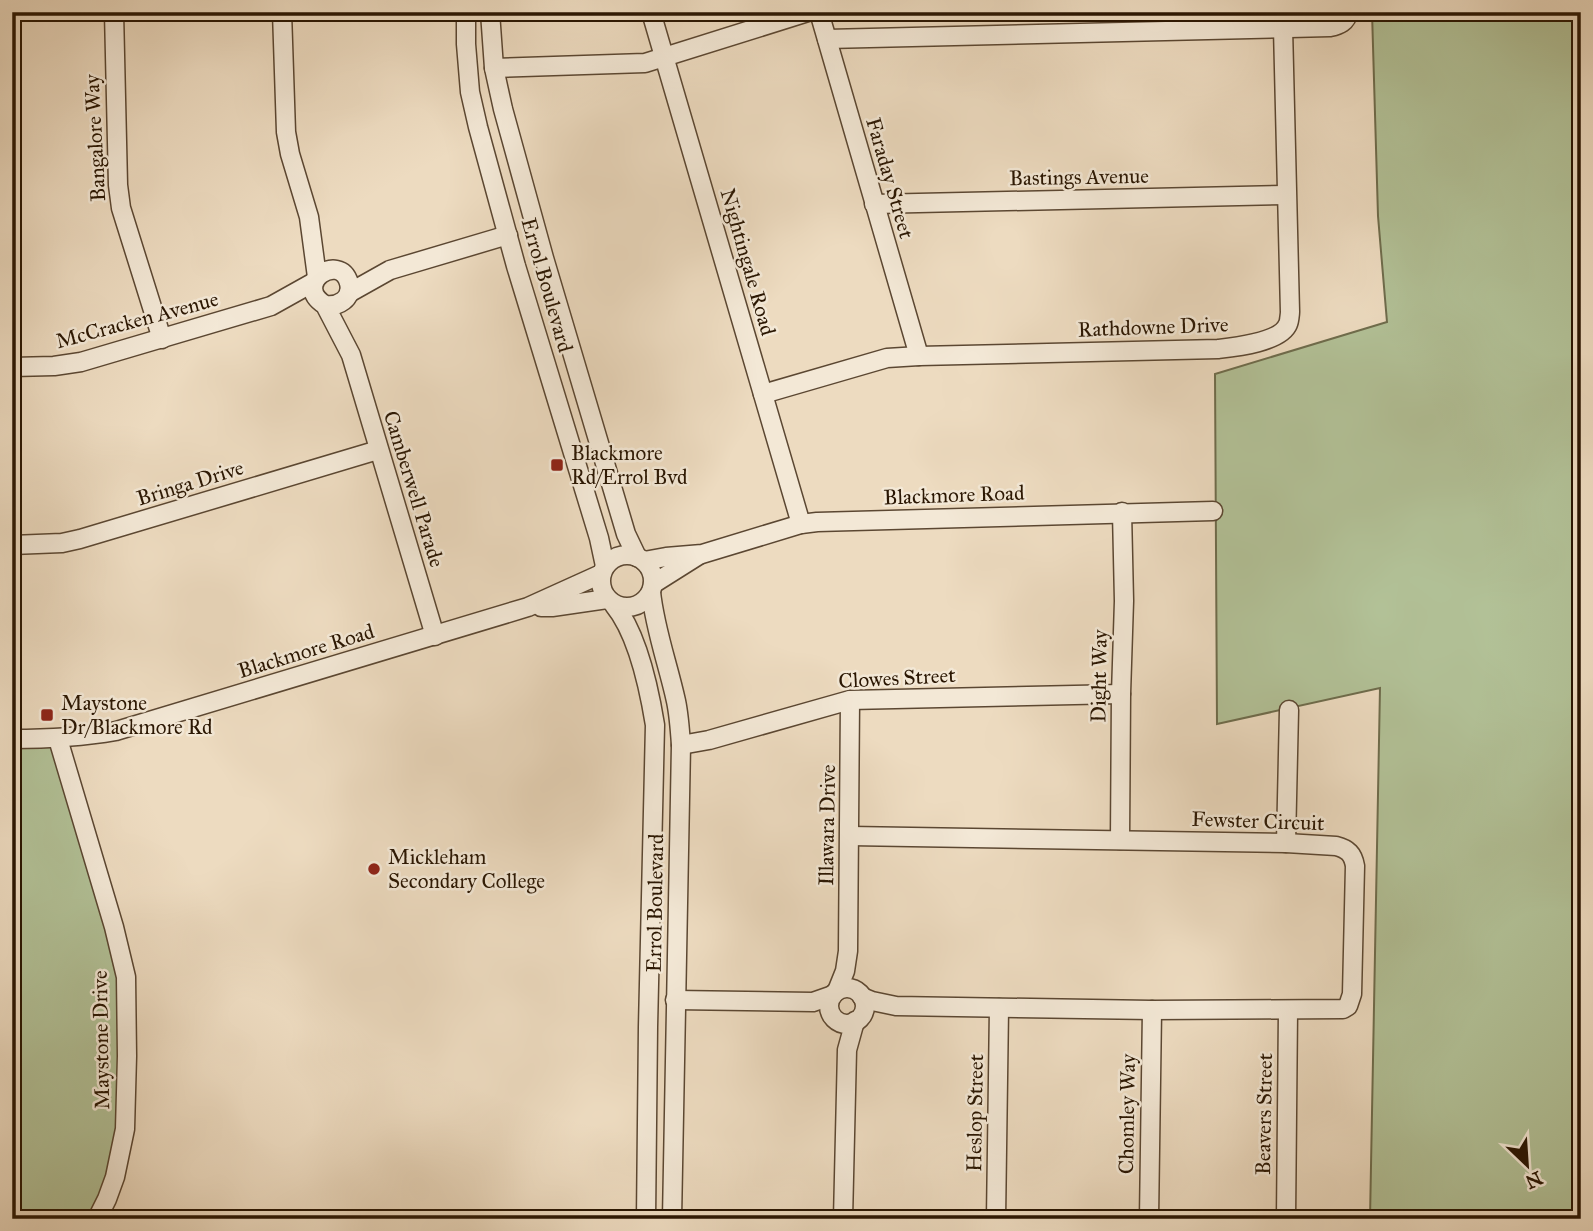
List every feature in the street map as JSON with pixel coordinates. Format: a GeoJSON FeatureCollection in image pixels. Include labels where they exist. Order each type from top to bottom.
{"type":"FeatureCollection","features":[{"type":"Feature","properties":{"kind":"street","name":"Bangalore Way"},"geometry":{"type":"LineString","coordinates":[[114,12],[117,171],[121,208],[162,339]]}},
{"type":"Feature","properties":{"kind":"street"},"geometry":{"type":"LineString","coordinates":[[282,12],[286,132],[309,217],[316,279],[313,291],[322,303],[337,305],[390,270]]}},
{"type":"Feature","properties":{"kind":"street","name":"Errol Boulevard"},"geometry":{"type":"LineString","coordinates":[[466,12],[470,92],[478,127],[599,538],[603,570]]}},
{"type":"Feature","properties":{"kind":"street","name":"Errol Boulevard"},"geometry":{"type":"LineString","coordinates":[[490,12],[494,68],[503,109],[626,534],[640,559]]}},
{"type":"Feature","properties":{"kind":"street","name":"Nightingale Road"},"geometry":{"type":"LineString","coordinates":[[651,12],[801,524]]}},
{"type":"Feature","properties":{"kind":"street"},"geometry":{"type":"LineString","coordinates":[[494,68],[645,63],[808,12]]}},
{"type":"Feature","properties":{"kind":"street","name":"Faraday Street"},"geometry":{"type":"LineString","coordinates":[[819,12],[919,356]]}},
{"type":"Feature","properties":{"kind":"street"},"geometry":{"type":"LineString","coordinates":[[827,39],[1330,27],[1339,25],[1348,12]]}},
{"type":"Feature","properties":{"kind":"street","name":"Rathdowne Drive"},"geometry":{"type":"LineString","coordinates":[[763,394],[887,358],[1218,349],[1240,347],[1271,338],[1283,331],[1289,324],[1290,312],[1283,28]]}},
{"type":"Feature","properties":{"kind":"street","name":"Bastings Avenue"},"geometry":{"type":"LineString","coordinates":[[874,204],[1286,195]]}},
{"type":"Feature","properties":{"kind":"street"},"geometry":{"type":"LineString","coordinates":[[309,217],[339,272],[349,282],[348,296]]}},
{"type":"Feature","properties":{"kind":"street"},"geometry":{"type":"LineString","coordinates":[[316,279],[325,271],[390,270],[508,236]]}},
{"type":"Feature","properties":{"kind":"street","name":"McCracken Avenue"},"geometry":{"type":"LineString","coordinates":[[271,306],[316,279]]}},
{"type":"Feature","properties":{"kind":"street","name":"Camberwell Parade"},"geometry":{"type":"LineString","coordinates":[[348,296],[351,355],[435,636]]}},
{"type":"Feature","properties":{"kind":"street","name":"McCracken Avenue"},"geometry":{"type":"LineString","coordinates":[[12,367],[70,364],[271,306],[322,303]]}},
{"type":"Feature","properties":{"kind":"street","name":"Camberwell Parade"},"geometry":{"type":"LineString","coordinates":[[322,303],[351,355]]}},
{"type":"Feature","properties":{"kind":"street","name":"Bringa Drive"},"geometry":{"type":"LineString","coordinates":[[12,545],[43,545],[80,539],[378,450]]}},
{"type":"Feature","properties":{"kind":"street","name":"Blackmore Road"},"geometry":{"type":"LineString","coordinates":[[640,559],[702,554],[801,524],[817,522],[1213,511]]}},
{"type":"Feature","properties":{"kind":"street","name":"Dight Way"},"geometry":{"type":"LineString","coordinates":[[1120,840],[1124,601],[1122,512]]}},
{"type":"Feature","properties":{"kind":"street","name":"Blackmore Road"},"geometry":{"type":"LineString","coordinates":[[652,588],[702,554]]}},
{"type":"Feature","properties":{"kind":"street"},"geometry":{"type":"LineString","coordinates":[[629,555],[640,559],[653,576],[652,588],[639,605],[622,607],[610,602],[602,592],[600,583],[603,570],[620,556],[629,555]]}},
{"type":"Feature","properties":{"kind":"street","name":"Blackmore Road"},"geometry":{"type":"LineString","coordinates":[[12,739],[89,736],[116,731],[528,607],[603,570]]}},
{"type":"Feature","properties":{"kind":"street","name":"Errol Boulevard"},"geometry":{"type":"LineString","coordinates":[[652,588],[653,617],[676,700],[681,745],[673,1219]]}},
{"type":"Feature","properties":{"kind":"street","name":"Errol Boulevard"},"geometry":{"type":"LineString","coordinates":[[610,602],[623,616],[640,660],[655,724],[646,1219]]}},
{"type":"Feature","properties":{"kind":"street","name":"Blackmore Road"},"geometry":{"type":"LineString","coordinates":[[528,607],[610,602]]}},
{"type":"Feature","properties":{"kind":"street","name":"Clowes Street"},"geometry":{"type":"LineString","coordinates":[[681,745],[709,740],[850,700],[1121,694]]}},
{"type":"Feature","properties":{"kind":"street","name":"Illawara Drive"},"geometry":{"type":"LineString","coordinates":[[850,700],[848,951],[850,970],[860,995]]}},
{"type":"Feature","properties":{"kind":"street"},"geometry":{"type":"LineString","coordinates":[[1286,843],[1289,710]]}},
{"type":"Feature","properties":{"kind":"street","name":"Maystone Drive"},"geometry":{"type":"LineString","coordinates":[[58,738],[114,927],[126,977],[125,1129],[115,1177],[97,1219]]}},
{"type":"Feature","properties":{"kind":"street","name":"Fewster Circuit"},"geometry":{"type":"LineString","coordinates":[[847,1019],[879,1008],[897,1006],[1152,1010],[1343,1009],[1350,1001],[1354,866],[1350,852],[1344,848],[1286,843],[850,836]]}},
{"type":"Feature","properties":{"kind":"street","name":"Illawara Drive"},"geometry":{"type":"LineString","coordinates":[[835,993],[845,971],[848,951]]}},
{"type":"Feature","properties":{"kind":"street"},"geometry":{"type":"LineString","coordinates":[[675,1000],[813,1002],[848,988],[860,995],[864,1007],[847,1019]]}},
{"type":"Feature","properties":{"kind":"street"},"geometry":{"type":"LineString","coordinates":[[835,993],[829,1006],[847,1019]]}},
{"type":"Feature","properties":{"kind":"street","name":"Fewster Circuit"},"geometry":{"type":"LineString","coordinates":[[860,995],[897,1006]]}},
{"type":"Feature","properties":{"kind":"street"},"geometry":{"type":"LineString","coordinates":[[786,1002],[812,1007],[847,1019]]}},
{"type":"Feature","properties":{"kind":"street","name":"Heslop Street"},"geometry":{"type":"LineString","coordinates":[[996,1219],[999,1008]]}},
{"type":"Feature","properties":{"kind":"street","name":"Chomley Way"},"geometry":{"type":"LineString","coordinates":[[1149,1219],[1152,1010]]}},
{"type":"Feature","properties":{"kind":"street","name":"Beavers Street"},"geometry":{"type":"LineString","coordinates":[[1286,1219],[1288,1010]]}},
{"type":"Feature","properties":{"kind":"street"},"geometry":{"type":"LineString","coordinates":[[844,1219],[847,1019]]}},
{"type":"Feature","properties":{"kind":"green space"},"geometry":{"type":"Polygon","coordinates":[[[1372,12],[1581,12],[1581,1219],[1370,1219],[1380,688],[1217,724],[1215,374],[1387,322],[1378,216],[1372,12]]]}},
{"type":"Feature","properties":{"kind":"green space"},"geometry":{"type":"Polygon","coordinates":[[[12,739],[58,739],[126,977],[125,1129],[97,1219],[12,1219],[12,739]]]}},
{"type":"Feature","properties":{"kind":"place","name":"Blackmore Rd/Errol Bvd"},"geometry":{"type":"Point","coordinates":[557,465]}},
{"type":"Feature","properties":{"kind":"place","name":"Maystone Dr/Blackmore Rd"},"geometry":{"type":"Point","coordinates":[47,715]}},
{"type":"Feature","properties":{"kind":"place","name":"Mickleham Secondary College"},"geometry":{"type":"Point","coordinates":[374,869]}}]}
